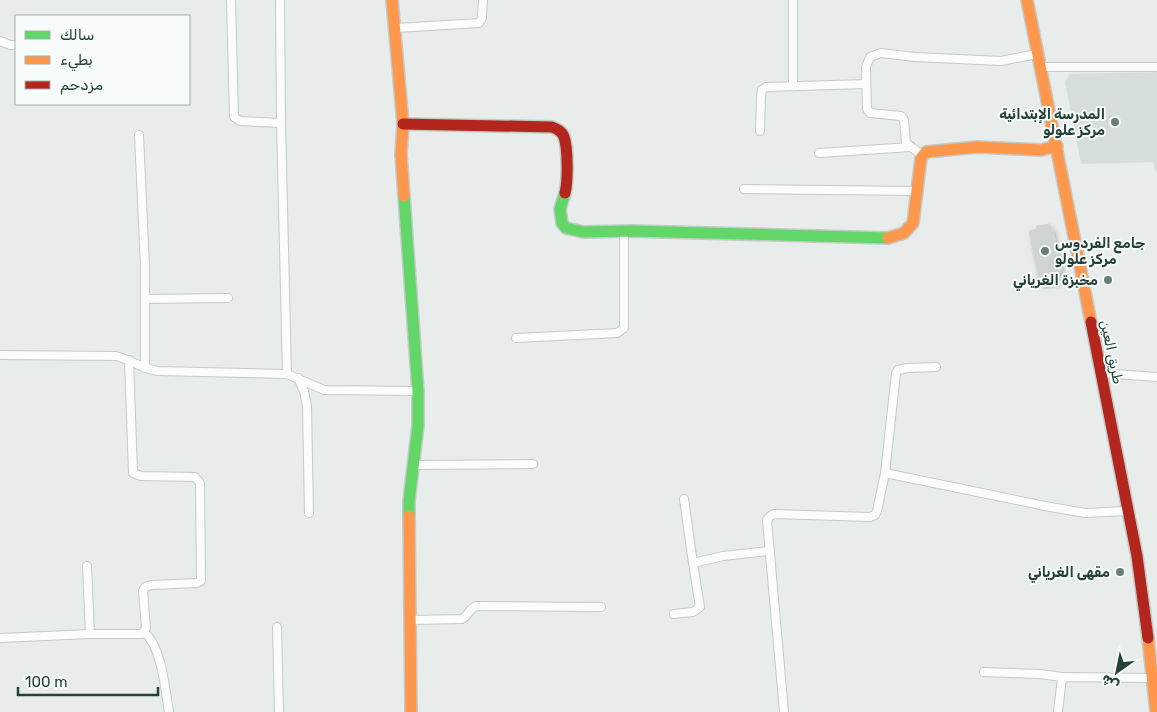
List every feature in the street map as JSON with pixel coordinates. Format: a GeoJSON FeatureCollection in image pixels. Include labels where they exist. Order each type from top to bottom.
{"type":"FeatureCollection","features":[{"type":"Feature","properties":{"kind":"street"},"geometry":{"type":"LineString","coordinates":[[231,0],[234,117],[240,121],[281,123]]}},
{"type":"Feature","properties":{"kind":"street"},"geometry":{"type":"LineString","coordinates":[[280,0],[287,374]]}},
{"type":"Feature","properties":{"kind":"street"},"geometry":{"type":"LineString","coordinates":[[392,0],[396,28],[403,124],[401,155],[418,391],[418,425],[410,501],[411,712]]}},
{"type":"Feature","properties":{"kind":"street"},"geometry":{"type":"LineString","coordinates":[[396,28],[479,23],[482,18],[483,0]]}},
{"type":"Feature","properties":{"kind":"street"},"geometry":{"type":"LineString","coordinates":[[793,0],[793,86]]}},
{"type":"Feature","properties":{"kind":"street","name":"طريق العين"},"geometry":{"type":"LineString","coordinates":[[1027,0],[1137,556],[1153,647],[1156,710]]}},
{"type":"Feature","properties":{"kind":"street"},"geometry":{"type":"LineString","coordinates":[[0,41],[15,45]]}},
{"type":"Feature","properties":{"kind":"street"},"geometry":{"type":"LineString","coordinates":[[922,155],[905,141],[904,120],[901,116],[870,113],[866,109],[866,67],[870,58],[881,52],[914,57],[1001,61],[1037,54]]}},
{"type":"Feature","properties":{"kind":"street"},"geometry":{"type":"LineString","coordinates":[[1040,67],[1157,67]]}},
{"type":"Feature","properties":{"kind":"street"},"geometry":{"type":"LineString","coordinates":[[760,131],[762,90],[766,87],[866,84]]}},
{"type":"Feature","properties":{"kind":"street"},"geometry":{"type":"LineString","coordinates":[[403,124],[552,127],[560,131],[564,137],[567,181],[566,193],[560,209],[562,223],[566,228],[575,232],[624,231],[896,238],[910,230],[913,223],[922,155]]}},
{"type":"Feature","properties":{"kind":"street"},"geometry":{"type":"LineString","coordinates":[[138,135],[145,267],[145,368]]}},
{"type":"Feature","properties":{"kind":"street"},"geometry":{"type":"LineString","coordinates":[[922,155],[930,151],[977,147],[1041,150],[1057,146]]}},
{"type":"Feature","properties":{"kind":"street"},"geometry":{"type":"LineString","coordinates":[[819,153],[911,147]]}},
{"type":"Feature","properties":{"kind":"street"},"geometry":{"type":"LineString","coordinates":[[744,188],[918,191]]}},
{"type":"Feature","properties":{"kind":"street"},"geometry":{"type":"LineString","coordinates":[[516,338],[617,333],[624,328],[624,231]]}},
{"type":"Feature","properties":{"kind":"street"},"geometry":{"type":"LineString","coordinates":[[145,300],[228,298]]}},
{"type":"Feature","properties":{"kind":"street"},"geometry":{"type":"LineString","coordinates":[[0,355],[110,356],[129,360],[145,368],[163,371],[287,374],[324,390],[418,391]]}},
{"type":"Feature","properties":{"kind":"street"},"geometry":{"type":"LineString","coordinates":[[129,360],[133,473],[140,476],[195,477],[200,482],[201,581],[197,583],[151,585],[145,588],[143,591],[146,628],[144,632]]}},
{"type":"Feature","properties":{"kind":"street"},"geometry":{"type":"LineString","coordinates":[[784,712],[766,520],[774,514],[872,516],[877,511],[885,473],[896,373],[901,368],[936,367]]}},
{"type":"Feature","properties":{"kind":"street"},"geometry":{"type":"LineString","coordinates":[[1101,373],[1157,377]]}},
{"type":"Feature","properties":{"kind":"street"},"geometry":{"type":"LineString","coordinates":[[298,378],[304,391],[307,406],[309,512]]}},
{"type":"Feature","properties":{"kind":"street"},"geometry":{"type":"LineString","coordinates":[[414,465],[533,464]]}},
{"type":"Feature","properties":{"kind":"street"},"geometry":{"type":"LineString","coordinates":[[885,473],[1085,513],[1128,511]]}},
{"type":"Feature","properties":{"kind":"street"},"geometry":{"type":"LineString","coordinates":[[674,614],[693,612],[700,607],[684,499]]}},
{"type":"Feature","properties":{"kind":"street"},"geometry":{"type":"LineString","coordinates":[[693,562],[723,556],[768,551]]}},
{"type":"Feature","properties":{"kind":"street"},"geometry":{"type":"LineString","coordinates":[[87,566],[90,634]]}},
{"type":"Feature","properties":{"kind":"street"},"geometry":{"type":"LineString","coordinates":[[412,620],[462,619],[476,606],[602,607]]}},
{"type":"Feature","properties":{"kind":"street"},"geometry":{"type":"LineString","coordinates":[[276,627],[279,712]]}},
{"type":"Feature","properties":{"kind":"street"},"geometry":{"type":"LineString","coordinates":[[0,638],[142,634],[144,632]]}},
{"type":"Feature","properties":{"kind":"street"},"geometry":{"type":"LineString","coordinates":[[144,632],[154,643],[169,712]]}},
{"type":"Feature","properties":{"kind":"street"},"geometry":{"type":"LineString","coordinates":[[984,672],[1040,674],[1062,677],[1153,678]]}},
{"type":"Feature","properties":{"kind":"street"},"geometry":{"type":"LineString","coordinates":[[1058,712],[1062,677]]}},
{"type":"Feature","properties":{"kind":"shaded area","name":"المدرسة الإبتدائية مركز علولو"},"geometry":{"type":"Polygon","coordinates":[[[1157,72],[1157,174],[1153,162],[1081,164],[1065,82],[1070,74],[1157,72]]]}},
{"type":"Feature","properties":{"kind":"building","name":"جامع الفردوس مركز علولو"},"geometry":{"type":"Polygon","coordinates":[[[1050,224],[1062,272],[1056,273],[1058,280],[1040,283],[1029,231],[1037,229],[1036,226],[1050,224]]]}},
{"type":"Feature","properties":{"kind":"traffic: fast"},"geometry":{"type":"LineString","coordinates":[[565,193],[560,209],[562,223],[566,228],[583,232],[631,231],[888,238]]}},
{"type":"Feature","properties":{"kind":"traffic: fast"},"geometry":{"type":"LineString","coordinates":[[404,196],[418,391],[418,425],[409,516]]}},
{"type":"Feature","properties":{"kind":"traffic: slow"},"geometry":{"type":"LineString","coordinates":[[392,0],[403,124],[401,155],[404,196]]}},
{"type":"Feature","properties":{"kind":"traffic: slow"},"geometry":{"type":"LineString","coordinates":[[1027,0],[1091,322]]}},
{"type":"Feature","properties":{"kind":"traffic: slow"},"geometry":{"type":"LineString","coordinates":[[888,238],[904,233],[913,223],[921,158],[926,152],[977,147],[1041,150],[1057,146]]}},
{"type":"Feature","properties":{"kind":"traffic: slow"},"geometry":{"type":"LineString","coordinates":[[409,516],[411,712]]}},
{"type":"Feature","properties":{"kind":"traffic: slow"},"geometry":{"type":"LineString","coordinates":[[1148,638],[1156,712]]}},
{"type":"Feature","properties":{"kind":"traffic: jam"},"geometry":{"type":"LineString","coordinates":[[403,124],[552,127],[562,133],[565,142],[567,165],[565,193]]}},
{"type":"Feature","properties":{"kind":"traffic: jam"},"geometry":{"type":"LineString","coordinates":[[1091,322],[1137,556],[1148,638]]}},
{"type":"Feature","properties":{"kind":"place","name":"المدرسة الإبتدائية مركز علولو"},"geometry":{"type":"Point","coordinates":[1115,122]}},
{"type":"Feature","properties":{"kind":"place","name":"جامع الفردوس مركز علولو"},"geometry":{"type":"Point","coordinates":[1045,251]}},
{"type":"Feature","properties":{"kind":"place","name":"مخبزة الغرياني"},"geometry":{"type":"Point","coordinates":[1108,280]}},
{"type":"Feature","properties":{"kind":"place","name":"مقهى الغرياني"},"geometry":{"type":"Point","coordinates":[1120,572]}}]}
